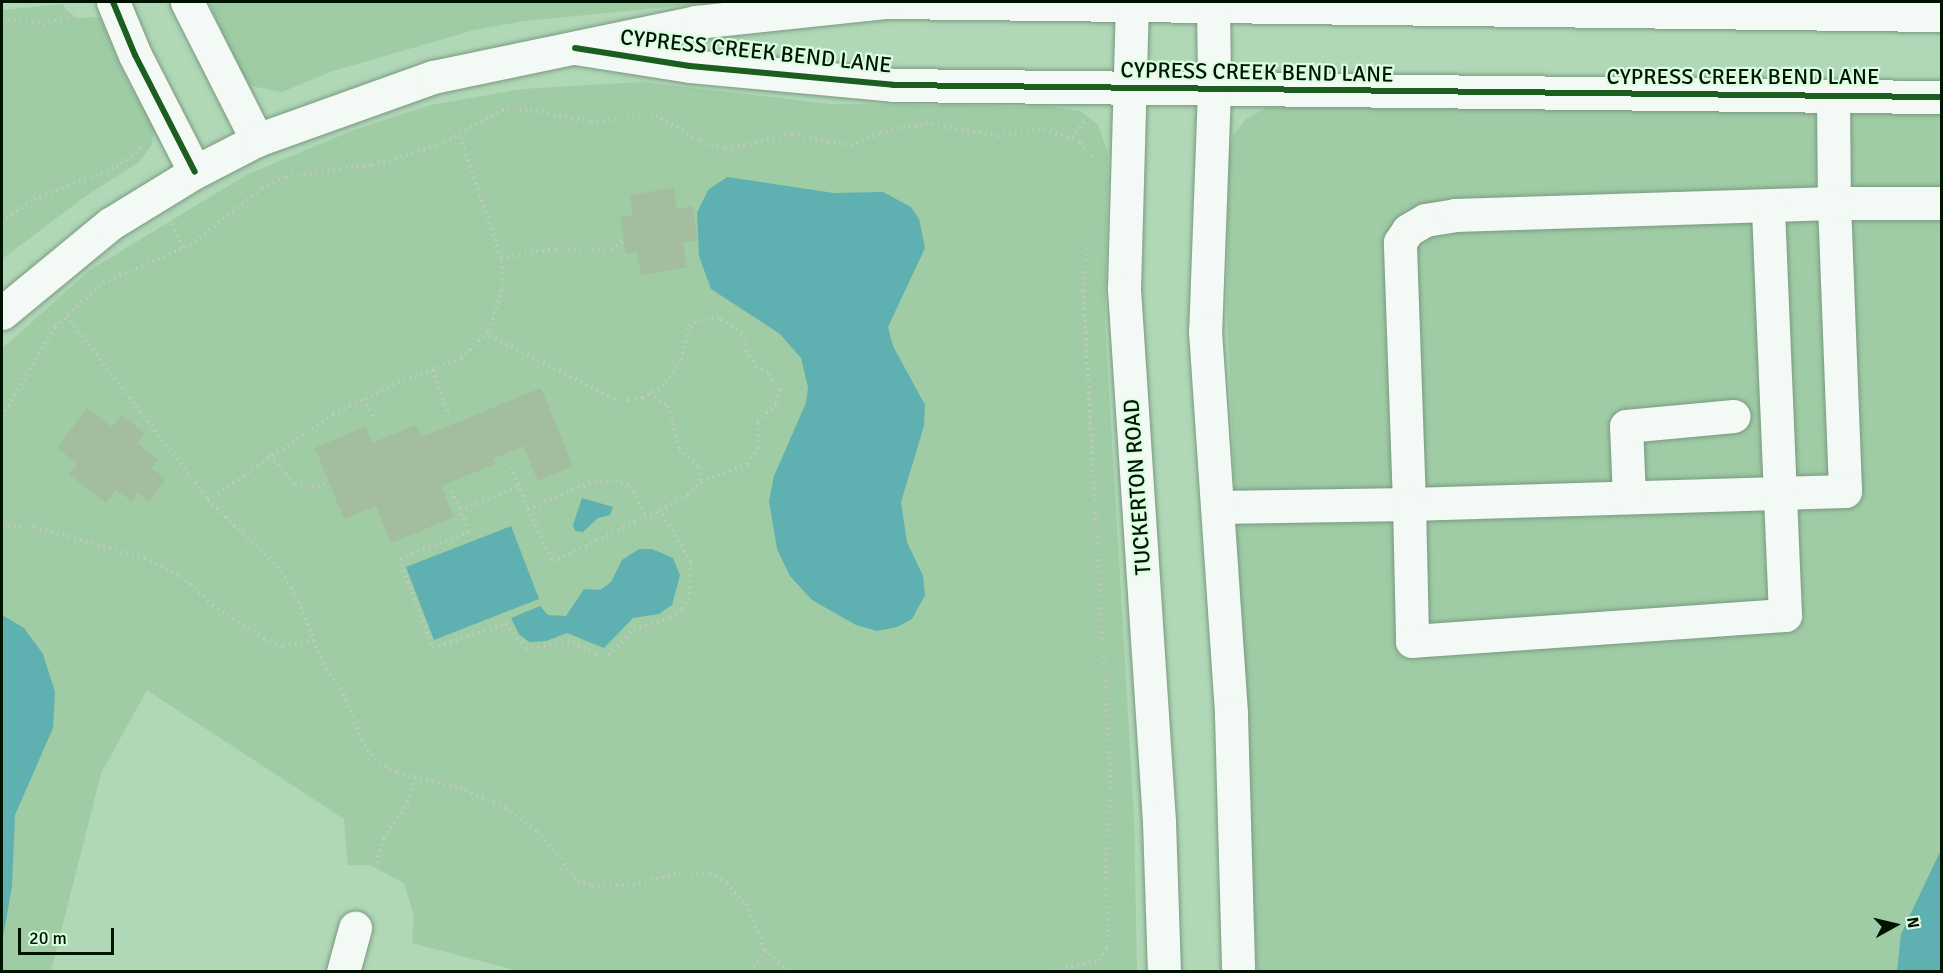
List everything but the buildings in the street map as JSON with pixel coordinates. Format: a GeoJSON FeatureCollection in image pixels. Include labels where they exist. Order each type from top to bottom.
{"type":"FeatureCollection","features":[{"type":"Feature","properties":{"kind":"street"},"geometry":{"type":"LineString","coordinates":[[113,2],[135,55],[195,172]]}},
{"type":"Feature","properties":{"kind":"street"},"geometry":{"type":"LineString","coordinates":[[187,2],[257,140]]}},
{"type":"Feature","properties":{"kind":"street","name":"CYPRESS CREEK BEND LANE"},"geometry":{"type":"LineString","coordinates":[[2,313],[110,224],[195,172],[257,140],[433,77],[696,22],[887,2],[1132,2],[1941,15]]}},
{"type":"Feature","properties":{"kind":"street","name":"TUCKERTON ROAD"},"geometry":{"type":"LineString","coordinates":[[1132,2],[1127,88],[1124,290],[1159,822],[1164,972]]}},
{"type":"Feature","properties":{"kind":"street"},"geometry":{"type":"LineString","coordinates":[[1213,4],[1214,90],[1206,331],[1231,715],[1238,972]]}},
{"type":"Feature","properties":{"kind":"street","name":"CYPRESS CREEK BEND LANE"},"geometry":{"type":"LineString","coordinates":[[575,48],[690,66],[893,85],[1941,97]]}},
{"type":"Feature","properties":{"kind":"street"},"geometry":{"type":"LineString","coordinates":[[1217,507],[1409,504],[1845,491],[1834,203],[1833,96]]}},
{"type":"Feature","properties":{"kind":"street"},"geometry":{"type":"LineString","coordinates":[[1768,206],[1778,494],[1785,615],[1412,641],[1400,242],[1407,230],[1425,220],[1455,215],[1834,203],[1941,203]]}},
{"type":"Feature","properties":{"kind":"street"},"geometry":{"type":"LineString","coordinates":[[1629,498],[1626,426],[1734,416]]}},
{"type":"Feature","properties":{"kind":"street"},"geometry":{"type":"LineString","coordinates":[[343,972],[356,928]]}},
{"type":"Feature","properties":{"kind":"path"},"geometry":{"type":"LineString","coordinates":[[2,19],[43,24],[75,15]]}},
{"type":"Feature","properties":{"kind":"path"},"geometry":{"type":"LineString","coordinates":[[2,416],[21,386],[34,357],[67,316],[103,283],[183,248],[237,211],[262,188],[286,176],[372,165],[460,136],[493,114],[513,108],[591,122],[656,115],[700,141],[726,149],[741,148],[792,134],[851,146],[880,133],[926,123],[997,136],[1056,132],[1080,141],[1096,163]]}},
{"type":"Feature","properties":{"kind":"path"},"geometry":{"type":"LineString","coordinates":[[2,222],[34,199],[116,167],[171,126]]}},
{"type":"Feature","properties":{"kind":"path"},"geometry":{"type":"LineString","coordinates":[[208,501],[270,455],[363,399],[461,358],[487,334],[500,306],[501,258],[460,136]]}},
{"type":"Feature","properties":{"kind":"path"},"geometry":{"type":"LineString","coordinates":[[1048,972],[1100,960],[1107,948],[1108,932],[1105,879],[1111,789],[1083,291],[1092,213]]}},
{"type":"Feature","properties":{"kind":"path"},"geometry":{"type":"LineString","coordinates":[[169,216],[183,248]]}},
{"type":"Feature","properties":{"kind":"path"},"geometry":{"type":"LineString","coordinates":[[501,258],[556,249],[611,249],[622,241]]}},
{"type":"Feature","properties":{"kind":"path"},"geometry":{"type":"LineString","coordinates":[[67,316],[208,501],[278,567],[296,596],[368,751],[397,772],[460,788],[506,808],[537,831],[578,881],[592,886],[633,884],[679,873],[710,873],[727,883],[746,904],[765,950],[790,972]]}},
{"type":"Feature","properties":{"kind":"path"},"geometry":{"type":"LineString","coordinates":[[487,334],[614,399],[628,400],[650,393],[664,385],[681,363],[689,329],[709,317],[731,323],[742,333],[746,351],[756,367],[778,382],[777,403],[757,422],[758,448],[748,464],[701,481],[688,495],[553,562],[511,467]]}},
{"type":"Feature","properties":{"kind":"path"},"geometry":{"type":"LineString","coordinates":[[433,370],[449,416]]}},
{"type":"Feature","properties":{"kind":"path"},"geometry":{"type":"LineString","coordinates":[[650,393],[668,406],[679,449],[699,467],[701,481]]}},
{"type":"Feature","properties":{"kind":"path"},"geometry":{"type":"LineString","coordinates":[[363,399],[374,420]]}},
{"type":"Feature","properties":{"kind":"path"},"geometry":{"type":"LineString","coordinates":[[270,455],[285,478],[295,484],[306,488],[326,484]]}},
{"type":"Feature","properties":{"kind":"path"},"geometry":{"type":"LineString","coordinates":[[528,509],[594,481],[616,480],[631,486],[646,517]]}},
{"type":"Feature","properties":{"kind":"path"},"geometry":{"type":"LineString","coordinates":[[460,510],[518,487]]}},
{"type":"Feature","properties":{"kind":"path"},"geometry":{"type":"LineString","coordinates":[[452,491],[469,532],[399,559],[432,648],[506,624],[526,648],[573,642],[596,655],[609,655],[634,629],[671,618],[682,609],[690,594],[691,562],[660,510]]}},
{"type":"Feature","properties":{"kind":"path"},"geometry":{"type":"LineString","coordinates":[[2,525],[34,527],[145,558],[182,576],[213,605],[264,639],[282,646],[316,640]]}},
{"type":"Feature","properties":{"kind":"path"},"geometry":{"type":"LineString","coordinates":[[356,928],[384,838],[408,802],[415,778]]}},
{"type":"Feature","properties":{"kind":"path"},"geometry":{"type":"LineString","coordinates":[[750,972],[765,950]]}},
{"type":"Feature","properties":{"kind":"green space"},"geometry":{"type":"Polygon","coordinates":[[[209,2],[719,2],[524,21],[474,30],[333,71],[282,92],[252,86],[239,73],[209,2]]]}},
{"type":"Feature","properties":{"kind":"green space"},"geometry":{"type":"Polygon","coordinates":[[[64,4],[65,9],[77,18],[100,17],[126,79],[154,126],[152,144],[139,162],[83,198],[2,259],[2,10],[64,4]]]}},
{"type":"Feature","properties":{"kind":"green space"},"geometry":{"type":"Polygon","coordinates":[[[641,82],[831,104],[1052,107],[1080,111],[1098,125],[1108,153],[1105,323],[1134,817],[1137,971],[522,972],[412,943],[414,916],[404,883],[370,865],[348,865],[344,819],[147,690],[101,773],[51,971],[2,972],[2,349],[90,270],[248,174],[354,130],[431,105],[523,89],[641,82]]]}},
{"type":"Feature","properties":{"kind":"green space"},"geometry":{"type":"Polygon","coordinates":[[[1268,107],[1941,110],[1941,971],[1257,971],[1227,315],[1229,155],[1233,135],[1246,119],[1268,107]]]}},
{"type":"Feature","properties":{"kind":"water"},"geometry":{"type":"Polygon","coordinates":[[[727,177],[834,193],[883,192],[911,207],[919,219],[925,248],[888,327],[893,346],[925,405],[924,426],[901,502],[907,542],[923,576],[925,595],[912,619],[897,627],[877,631],[856,625],[812,600],[790,576],[777,549],[769,501],[774,476],[806,403],[808,387],[801,358],[780,334],[711,289],[699,256],[697,213],[708,190],[727,177]]]}},
{"type":"Feature","properties":{"kind":"water"},"geometry":{"type":"Polygon","coordinates":[[[582,498],[613,507],[610,515],[598,518],[583,532],[575,531],[573,525],[582,498]]]}},
{"type":"Feature","properties":{"kind":"water"},"geometry":{"type":"Polygon","coordinates":[[[511,526],[539,599],[434,640],[406,567],[511,526]]]}},
{"type":"Feature","properties":{"kind":"water"},"geometry":{"type":"Polygon","coordinates":[[[639,549],[652,549],[673,558],[680,575],[672,605],[659,614],[633,618],[604,648],[567,633],[546,641],[529,642],[519,634],[511,618],[540,606],[548,615],[566,616],[584,589],[600,590],[611,582],[622,560],[639,549]]]}},
{"type":"Feature","properties":{"kind":"water"},"geometry":{"type":"Polygon","coordinates":[[[2,615],[24,628],[43,654],[55,692],[53,728],[15,815],[12,886],[2,943],[2,615]]]}},
{"type":"Feature","properties":{"kind":"water"},"geometry":{"type":"Polygon","coordinates":[[[1941,850],[1941,971],[1897,971],[1901,934],[1941,850]]]}},
{"type":"Feature","properties":{"kind":"cycle path"},"geometry":{"type":"LineString","coordinates":[[113,2],[135,55],[195,172]]}},
{"type":"Feature","properties":{"kind":"cycle path"},"geometry":{"type":"LineString","coordinates":[[575,48],[690,66],[893,85],[1942,97]]}}]}
